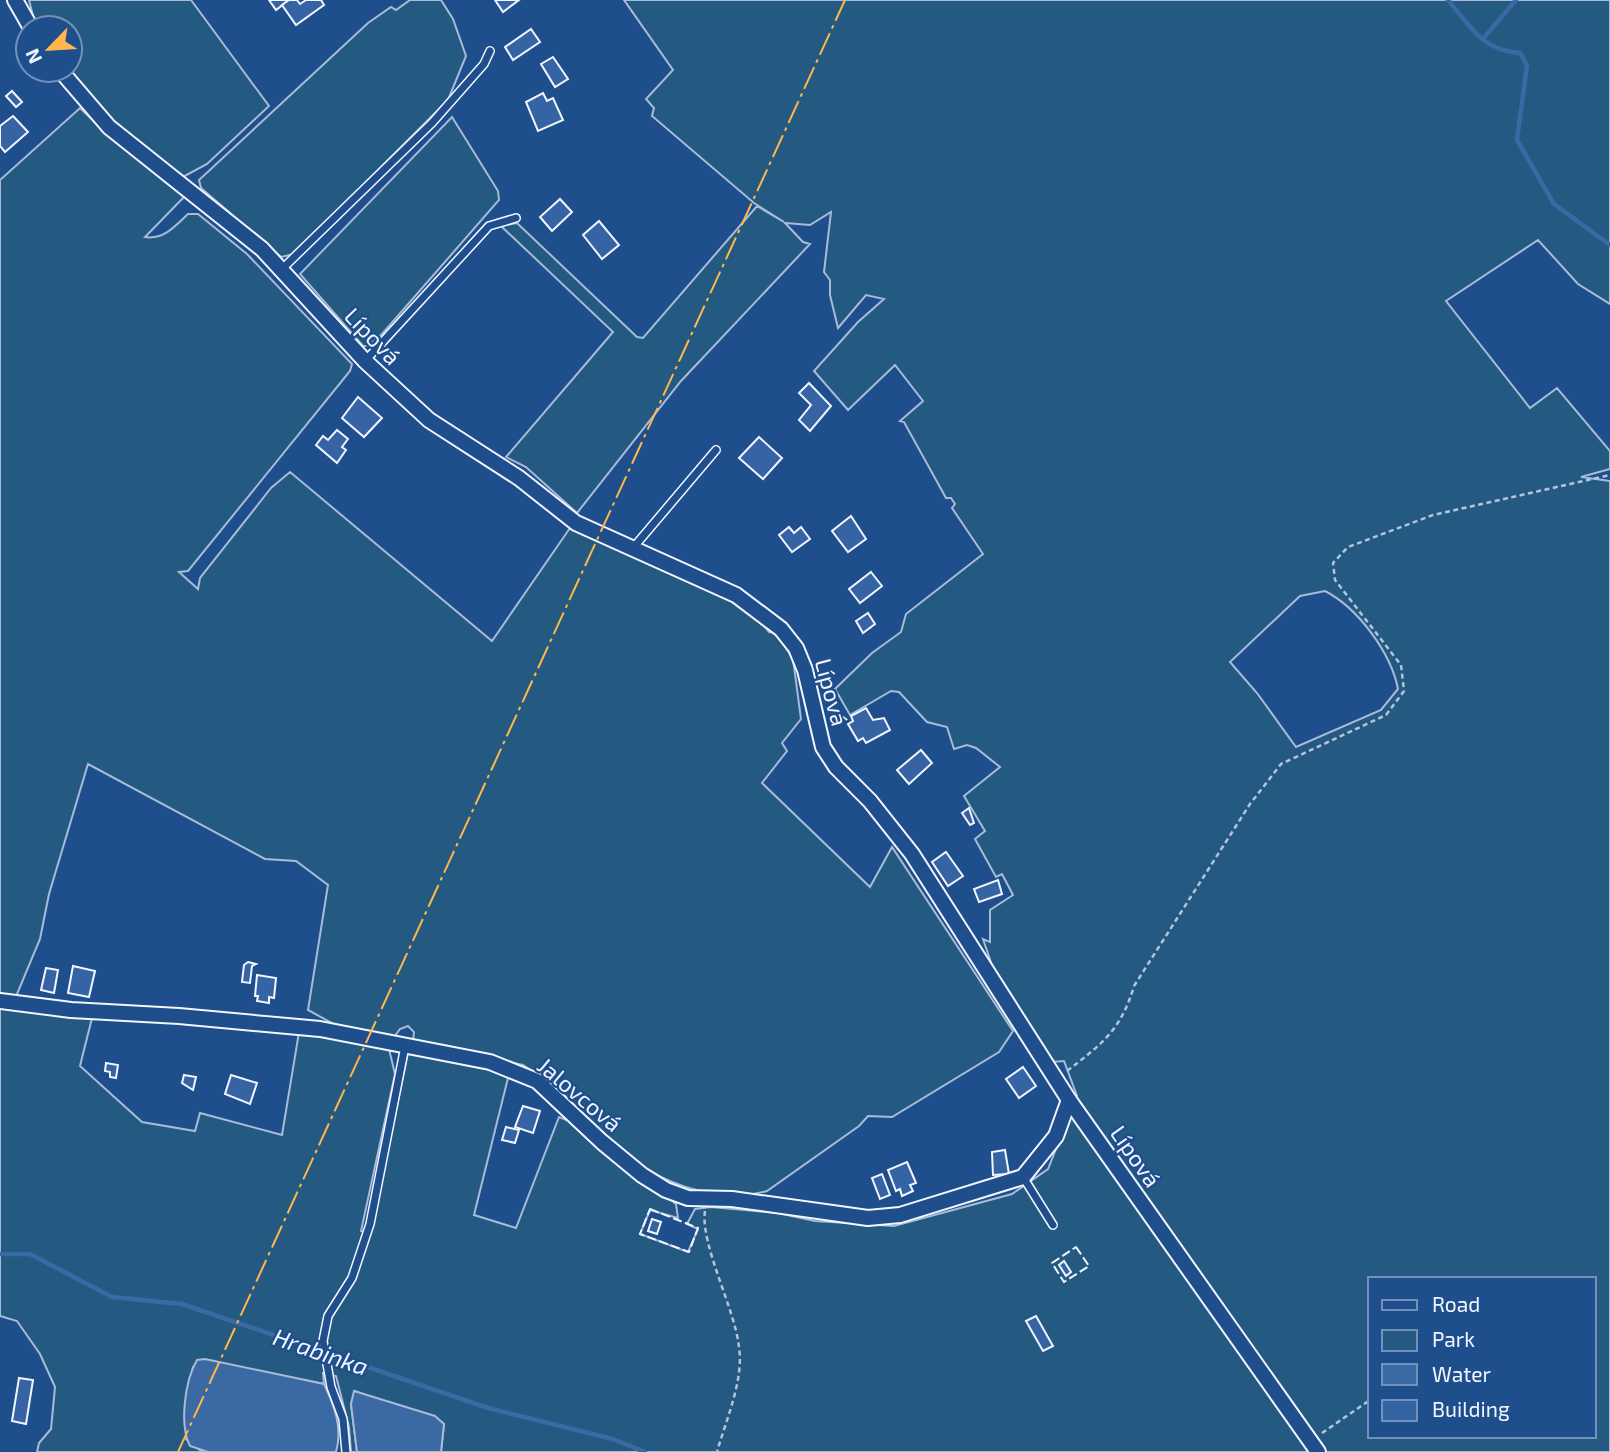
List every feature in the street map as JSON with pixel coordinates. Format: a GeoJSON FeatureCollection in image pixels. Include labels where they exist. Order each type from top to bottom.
{"type":"FeatureCollection","features":[{"type":"Feature","properties":{"kind":"street","name":"Lípová"},"geometry":{"type":"LineString","coordinates":[[72,84],[109,127],[225,218],[282,269],[365,361],[429,420],[519,478],[558,510],[602,537],[736,595],[782,629],[796,648],[805,670],[823,747],[836,767],[870,801],[912,854],[1069,1100],[1315,1447]]}},
{"type":"Feature","properties":{"kind":"street","name":"Jalovcová"},"geometry":{"type":"LineString","coordinates":[[0,1001],[71,1010],[179,1016],[320,1029],[490,1062],[521,1073],[551,1093],[602,1142],[642,1175],[688,1198],[732,1199],[868,1218],[886,1217],[1023,1177]]}},
{"type":"Feature","properties":{"kind":"street"},"geometry":{"type":"LineString","coordinates":[[1023,1177],[1056,1136],[1069,1100]]}},
{"type":"Feature","properties":{"kind":"lane"},"geometry":{"type":"LineString","coordinates":[[282,269],[432,123],[484,64],[490,51]]}},
{"type":"Feature","properties":{"kind":"lane"},"geometry":{"type":"LineString","coordinates":[[365,361],[489,226],[516,218]]}},
{"type":"Feature","properties":{"kind":"lane"},"geometry":{"type":"LineString","coordinates":[[632,549],[716,450]]}},
{"type":"Feature","properties":{"kind":"lane"},"geometry":{"type":"LineString","coordinates":[[346,1452],[343,1419],[331,1387],[323,1341],[328,1316],[352,1278],[370,1224],[405,1046]]}},
{"type":"Feature","properties":{"kind":"lane"},"geometry":{"type":"LineString","coordinates":[[1023,1177],[1053,1225]]}},
{"type":"Feature","properties":{"kind":"path"},"geometry":{"type":"LineString","coordinates":[[1056,1080],[1102,1044],[1126,1013],[1134,986],[1250,804],[1281,764],[1386,715],[1404,691],[1401,665],[1335,580],[1333,563],[1348,547],[1433,515],[1610,475]]}},
{"type":"Feature","properties":{"kind":"path"},"geometry":{"type":"LineString","coordinates":[[708,1199],[704,1216],[732,1314],[740,1364],[717,1452]]}},
{"type":"Feature","properties":{"kind":"path"},"geometry":{"type":"LineString","coordinates":[[1315,1447],[1368,1403]]}},
{"type":"Feature","properties":{"kind":"green space"},"geometry":{"type":"Polygon","coordinates":[[[29,0],[191,0],[269,106],[207,164],[181,178],[118,126],[76,84],[84,84],[84,14],[32,14],[29,0]]]}},
{"type":"Feature","properties":{"kind":"green space"},"geometry":{"type":"Polygon","coordinates":[[[410,0],[441,0],[453,19],[466,56],[448,100],[294,254],[281,257],[201,188],[199,180],[368,23],[391,7],[396,10],[410,0]]]}},
{"type":"Feature","properties":{"kind":"green space"},"geometry":{"type":"Polygon","coordinates":[[[624,0],[1610,0],[1610,304],[1578,284],[1538,240],[1446,301],[1530,408],[1557,388],[1610,451],[1610,469],[1581,477],[1610,481],[1610,1452],[441,1452],[444,1424],[355,1391],[351,1404],[357,1452],[351,1452],[349,1427],[336,1376],[323,1373],[324,1384],[253,1370],[193,1367],[187,1398],[186,1439],[200,1450],[208,1452],[37,1452],[39,1443],[51,1429],[55,1387],[40,1354],[17,1321],[0,1316],[0,180],[80,108],[117,143],[184,197],[145,237],[164,234],[188,214],[198,214],[247,254],[352,364],[350,371],[188,571],[179,572],[198,589],[200,578],[271,488],[290,472],[492,641],[570,528],[677,573],[731,600],[753,615],[769,632],[777,633],[793,659],[801,719],[782,743],[787,751],[762,783],[870,887],[892,847],[1013,1031],[999,1052],[892,1117],[868,1116],[859,1126],[767,1191],[729,1195],[691,1188],[672,1182],[638,1164],[605,1138],[596,1127],[587,1123],[560,1090],[523,1065],[413,1041],[414,1032],[408,1026],[400,1029],[394,1037],[339,1027],[308,1010],[328,885],[296,861],[265,859],[88,764],[49,894],[40,939],[17,994],[22,1008],[92,1018],[80,1066],[142,1122],[195,1131],[200,1113],[282,1135],[299,1032],[389,1049],[395,1074],[361,1231],[370,1234],[408,1053],[509,1074],[474,1215],[516,1228],[559,1117],[574,1123],[676,1204],[678,1218],[650,1210],[640,1234],[688,1252],[698,1229],[687,1224],[695,1209],[711,1207],[778,1213],[815,1221],[894,1226],[1012,1194],[1048,1169],[1077,1096],[1064,1061],[1052,1062],[996,977],[983,939],[990,942],[990,910],[1013,895],[1002,874],[996,877],[975,839],[985,831],[964,796],[1000,767],[976,748],[967,745],[954,749],[947,727],[927,722],[899,692],[891,691],[850,715],[835,689],[872,653],[901,632],[906,614],[983,554],[952,508],[955,504],[951,498],[946,498],[904,422],[900,421],[923,401],[895,365],[848,410],[814,371],[858,322],[884,299],[866,295],[838,328],[830,295],[830,280],[824,272],[831,212],[810,225],[785,223],[803,242],[810,244],[681,381],[577,513],[526,467],[506,457],[613,332],[501,226],[517,223],[637,337],[643,338],[757,206],[784,222],[754,203],[652,116],[654,108],[646,99],[673,70],[624,0]],[[1325,591],[1300,596],[1230,662],[1257,693],[1296,747],[1381,710],[1398,689],[1381,647],[1361,620],[1325,591]]]}},
{"type":"Feature","properties":{"kind":"green space"},"geometry":{"type":"Polygon","coordinates":[[[452,117],[498,191],[499,200],[382,334],[368,346],[363,346],[300,274],[452,117]]]}},
{"type":"Feature","properties":{"kind":"water"},"geometry":{"type":"Polygon","coordinates":[[[205,1359],[324,1384],[338,1425],[336,1452],[208,1452],[190,1446],[184,1415],[187,1390],[197,1360],[205,1359]]]}},
{"type":"Feature","properties":{"kind":"water"},"geometry":{"type":"Polygon","coordinates":[[[354,1391],[435,1416],[444,1424],[441,1452],[357,1452],[351,1404],[354,1391]]]}},
{"type":"Feature","properties":{"kind":"building"},"geometry":{"type":"Polygon","coordinates":[[[269,0],[289,0],[276,10],[269,0]]]}},
{"type":"Feature","properties":{"kind":"building"},"geometry":{"type":"Polygon","coordinates":[[[289,0],[297,0],[300,4],[306,0],[321,0],[324,5],[296,25],[282,5],[289,0]]]}},
{"type":"Feature","properties":{"kind":"building"},"geometry":{"type":"Polygon","coordinates":[[[495,0],[519,0],[503,12],[495,0]]]}},
{"type":"Feature","properties":{"kind":"building"},"geometry":{"type":"Polygon","coordinates":[[[531,29],[540,42],[513,60],[505,47],[531,29]]]}},
{"type":"Feature","properties":{"kind":"building"},"geometry":{"type":"Polygon","coordinates":[[[553,57],[568,79],[555,87],[541,64],[553,57]]]}},
{"type":"Feature","properties":{"kind":"building"},"geometry":{"type":"Polygon","coordinates":[[[12,91],[22,102],[16,107],[6,96],[12,91]]]}},
{"type":"Feature","properties":{"kind":"building"},"geometry":{"type":"Polygon","coordinates":[[[543,93],[547,101],[553,98],[563,120],[538,131],[526,102],[543,93]]]}},
{"type":"Feature","properties":{"kind":"building"},"geometry":{"type":"Polygon","coordinates":[[[13,116],[28,132],[5,152],[0,146],[0,126],[13,116]]]}},
{"type":"Feature","properties":{"kind":"building"},"geometry":{"type":"Polygon","coordinates":[[[560,199],[572,212],[552,231],[540,217],[560,199]]]}},
{"type":"Feature","properties":{"kind":"building"},"geometry":{"type":"Polygon","coordinates":[[[599,221],[619,245],[602,259],[583,235],[599,221]]]}},
{"type":"Feature","properties":{"kind":"building"},"geometry":{"type":"Polygon","coordinates":[[[809,383],[831,406],[810,431],[799,420],[811,405],[799,393],[809,383]]]}},
{"type":"Feature","properties":{"kind":"building"},"geometry":{"type":"Polygon","coordinates":[[[358,397],[382,418],[364,437],[342,418],[358,397]]]}},
{"type":"Feature","properties":{"kind":"building"},"geometry":{"type":"Polygon","coordinates":[[[337,430],[348,439],[342,447],[346,450],[337,463],[316,445],[323,436],[328,440],[337,430]]]}},
{"type":"Feature","properties":{"kind":"building"},"geometry":{"type":"Polygon","coordinates":[[[759,437],[782,458],[763,479],[739,458],[759,437]]]}},
{"type":"Feature","properties":{"kind":"building"},"geometry":{"type":"Polygon","coordinates":[[[851,516],[866,539],[848,552],[832,531],[851,516]]]}},
{"type":"Feature","properties":{"kind":"building"},"geometry":{"type":"Polygon","coordinates":[[[789,527],[794,533],[801,527],[810,539],[792,552],[779,535],[789,527]]]}},
{"type":"Feature","properties":{"kind":"building"},"geometry":{"type":"Polygon","coordinates":[[[871,572],[882,586],[860,603],[849,589],[871,572]]]}},
{"type":"Feature","properties":{"kind":"building"},"geometry":{"type":"Polygon","coordinates":[[[868,613],[875,624],[863,633],[856,621],[868,613]]]}},
{"type":"Feature","properties":{"kind":"building"},"geometry":{"type":"Polygon","coordinates":[[[866,708],[873,720],[884,718],[890,730],[866,743],[863,738],[858,741],[848,724],[853,721],[851,716],[866,708]]]}},
{"type":"Feature","properties":{"kind":"building"},"geometry":{"type":"Polygon","coordinates":[[[921,750],[932,763],[909,784],[897,770],[921,750]]]}},
{"type":"Feature","properties":{"kind":"building"},"geometry":{"type":"Polygon","coordinates":[[[969,808],[974,823],[970,825],[962,813],[969,808]]]}},
{"type":"Feature","properties":{"kind":"building"},"geometry":{"type":"Polygon","coordinates":[[[946,852],[963,876],[948,886],[932,862],[946,852]]]}},
{"type":"Feature","properties":{"kind":"building"},"geometry":{"type":"Polygon","coordinates":[[[998,880],[1002,894],[979,902],[974,889],[998,880]]]}},
{"type":"Feature","properties":{"kind":"building"},"geometry":{"type":"Polygon","coordinates":[[[248,962],[256,964],[252,966],[250,983],[242,982],[244,965],[248,962]]]}},
{"type":"Feature","properties":{"kind":"building"},"geometry":{"type":"Polygon","coordinates":[[[73,966],[95,971],[89,997],[68,993],[73,966]]]}},
{"type":"Feature","properties":{"kind":"building"},"geometry":{"type":"Polygon","coordinates":[[[46,968],[58,970],[54,993],[41,990],[46,968]]]}},
{"type":"Feature","properties":{"kind":"building"},"geometry":{"type":"Polygon","coordinates":[[[257,975],[276,978],[274,998],[269,997],[269,1003],[257,1001],[257,975]]]}},
{"type":"Feature","properties":{"kind":"building"},"geometry":{"type":"Polygon","coordinates":[[[106,1063],[118,1065],[116,1078],[110,1077],[110,1072],[105,1071],[106,1063]]]}},
{"type":"Feature","properties":{"kind":"building"},"geometry":{"type":"Polygon","coordinates":[[[1023,1067],[1036,1086],[1019,1098],[1006,1079],[1023,1067]]]}},
{"type":"Feature","properties":{"kind":"building"},"geometry":{"type":"Polygon","coordinates":[[[184,1075],[196,1077],[193,1090],[182,1083],[184,1075]]]}},
{"type":"Feature","properties":{"kind":"building"},"geometry":{"type":"Polygon","coordinates":[[[231,1075],[257,1083],[250,1104],[225,1094],[231,1075]]]}},
{"type":"Feature","properties":{"kind":"building"},"geometry":{"type":"Polygon","coordinates":[[[523,1106],[540,1111],[533,1133],[515,1127],[523,1106]]]}},
{"type":"Feature","properties":{"kind":"building"},"geometry":{"type":"Polygon","coordinates":[[[506,1127],[519,1130],[515,1143],[502,1140],[506,1127]]]}},
{"type":"Feature","properties":{"kind":"building"},"geometry":{"type":"Polygon","coordinates":[[[1005,1150],[1009,1174],[993,1175],[992,1152],[1005,1150]]]}},
{"type":"Feature","properties":{"kind":"building"},"geometry":{"type":"Polygon","coordinates":[[[907,1162],[916,1183],[910,1185],[913,1191],[902,1196],[900,1189],[896,1191],[888,1170],[907,1162]]]}},
{"type":"Feature","properties":{"kind":"building"},"geometry":{"type":"Polygon","coordinates":[[[882,1174],[890,1195],[880,1199],[872,1178],[882,1174]]]}},
{"type":"Feature","properties":{"kind":"building"},"geometry":{"type":"Polygon","coordinates":[[[652,1219],[661,1222],[657,1234],[648,1231],[652,1219]]]}},
{"type":"Feature","properties":{"kind":"building"},"geometry":{"type":"Polygon","coordinates":[[[1064,1261],[1071,1272],[1066,1276],[1059,1265],[1064,1261]]]}},
{"type":"Feature","properties":{"kind":"building"},"geometry":{"type":"Polygon","coordinates":[[[1036,1316],[1053,1346],[1043,1351],[1026,1321],[1036,1316]]]}},
{"type":"Feature","properties":{"kind":"building"},"geometry":{"type":"Polygon","coordinates":[[[19,1378],[33,1380],[26,1424],[12,1421],[19,1378]]]}},
{"type":"Feature","properties":{"kind":"waterway"},"geometry":{"type":"LineString","coordinates":[[1448,0],[1486,42],[1520,53],[1527,65],[1517,140],[1554,204],[1610,245]]}},
{"type":"Feature","properties":{"kind":"waterway"},"geometry":{"type":"LineString","coordinates":[[1483,39],[1516,0]]}},
{"type":"Feature","properties":{"kind":"waterway","name":"Hrabinka"},"geometry":{"type":"LineString","coordinates":[[0,1254],[30,1254],[112,1297],[182,1304],[488,1408],[613,1439],[645,1452]]}},
{"type":"Feature","properties":{"kind":"fence"},"geometry":{"type":"LineString","coordinates":[[650,1209],[698,1228],[689,1252],[640,1234],[650,1209]]}},
{"type":"Feature","properties":{"kind":"fence"},"geometry":{"type":"LineString","coordinates":[[1076,1247],[1089,1266],[1064,1282],[1052,1263],[1076,1247]]}},
{"type":"Feature","properties":{"kind":"power"},"geometry":{"type":"LineString","coordinates":[[178,1452],[845,0]]}}]}
